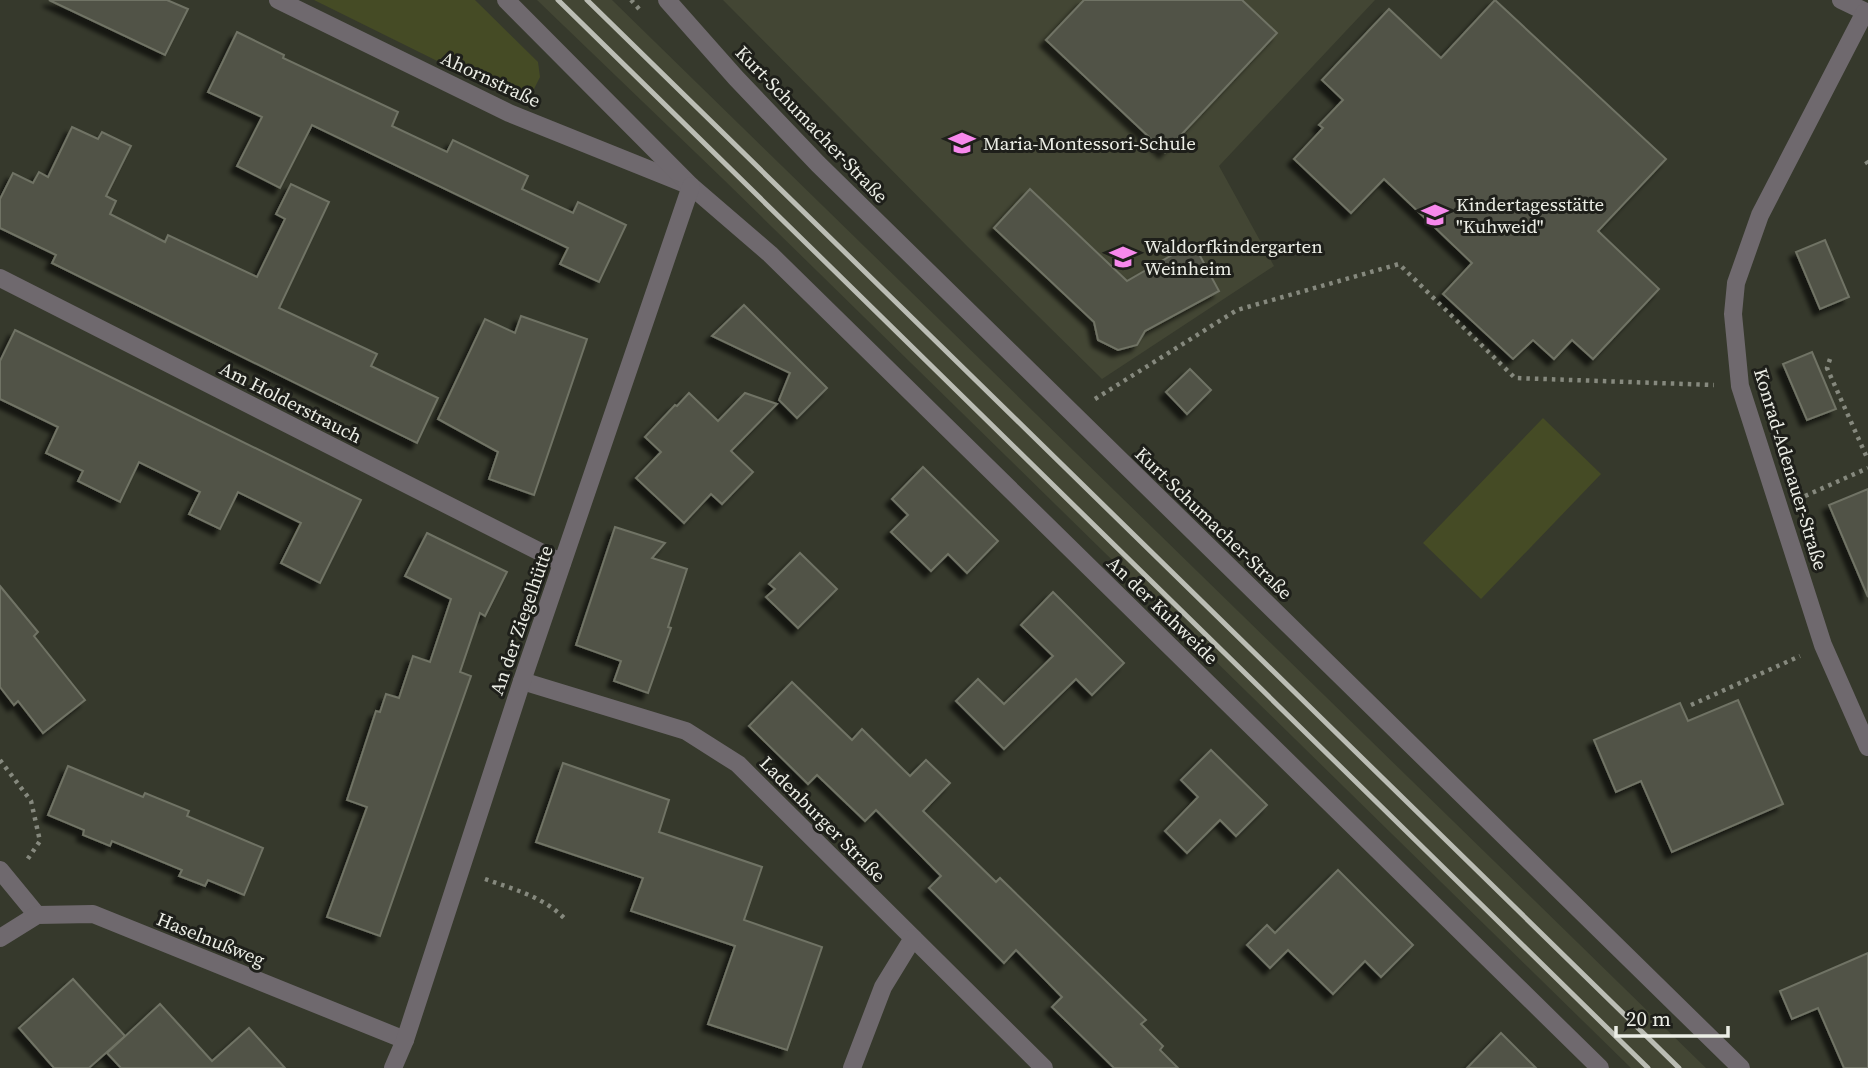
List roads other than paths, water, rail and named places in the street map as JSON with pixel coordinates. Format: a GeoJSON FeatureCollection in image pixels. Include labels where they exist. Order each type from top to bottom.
{"type":"FeatureCollection","features":[{"type":"Feature","properties":{"kind":"street","name":"Ahornstraße"},"geometry":{"type":"LineString","coordinates":[[278,0],[509,113],[691,186]]}},
{"type":"Feature","properties":{"kind":"street"},"geometry":{"type":"LineString","coordinates":[[506,0],[691,186]]}},
{"type":"Feature","properties":{"kind":"street","name":"Kurt-Schumacher-Straße"},"geometry":{"type":"LineString","coordinates":[[667,0],[818,164],[1741,1068]]}},
{"type":"Feature","properties":{"kind":"street","name":"Konrad-Adenauer-Straße"},"geometry":{"type":"LineString","coordinates":[[1841,0],[1867,13],[1760,215],[1736,283],[1733,314],[1740,386],[1778,508],[1823,645],[1868,747]]}},
{"type":"Feature","properties":{"kind":"street","name":"An der Ziegelhütte"},"geometry":{"type":"LineString","coordinates":[[393,1068],[405,1040],[522,681],[691,186]]}},
{"type":"Feature","properties":{"kind":"street","name":"An der Kuhweide"},"geometry":{"type":"LineString","coordinates":[[691,186],[770,254],[1600,1068]]}},
{"type":"Feature","properties":{"kind":"street","name":"Am Holderstrauch"},"geometry":{"type":"LineString","coordinates":[[0,278],[562,563]]}},
{"type":"Feature","properties":{"kind":"street","name":"Ladenburger Straße"},"geometry":{"type":"LineString","coordinates":[[522,681],[686,731],[738,764],[1044,1068]]}},
{"type":"Feature","properties":{"kind":"street"},"geometry":{"type":"LineString","coordinates":[[0,870],[37,915],[0,938]]}},
{"type":"Feature","properties":{"kind":"street","name":"Haselnußweg"},"geometry":{"type":"LineString","coordinates":[[37,915],[93,914],[405,1040]]}},
{"type":"Feature","properties":{"kind":"street"},"geometry":{"type":"LineString","coordinates":[[852,1068],[883,987],[913,937]]}},
{"type":"Feature","properties":{"kind":"railway"},"geometry":{"type":"LineString","coordinates":[[558,0],[1648,1068]]}},
{"type":"Feature","properties":{"kind":"railway"},"geometry":{"type":"LineString","coordinates":[[587,0],[1679,1068]]}},
{"type":"Feature","properties":{"kind":"place","name":"Maria-Montessori-Schule"},"geometry":{"type":"Point","coordinates":[962,143]}},
{"type":"Feature","properties":{"kind":"place","name":"Kindertagesstätte \"Kuhweid\""},"geometry":{"type":"Point","coordinates":[1435,215]}},
{"type":"Feature","properties":{"kind":"place","name":"Waldorfkindergarten Weinheim"},"geometry":{"type":"Point","coordinates":[1123,257]}}]}
